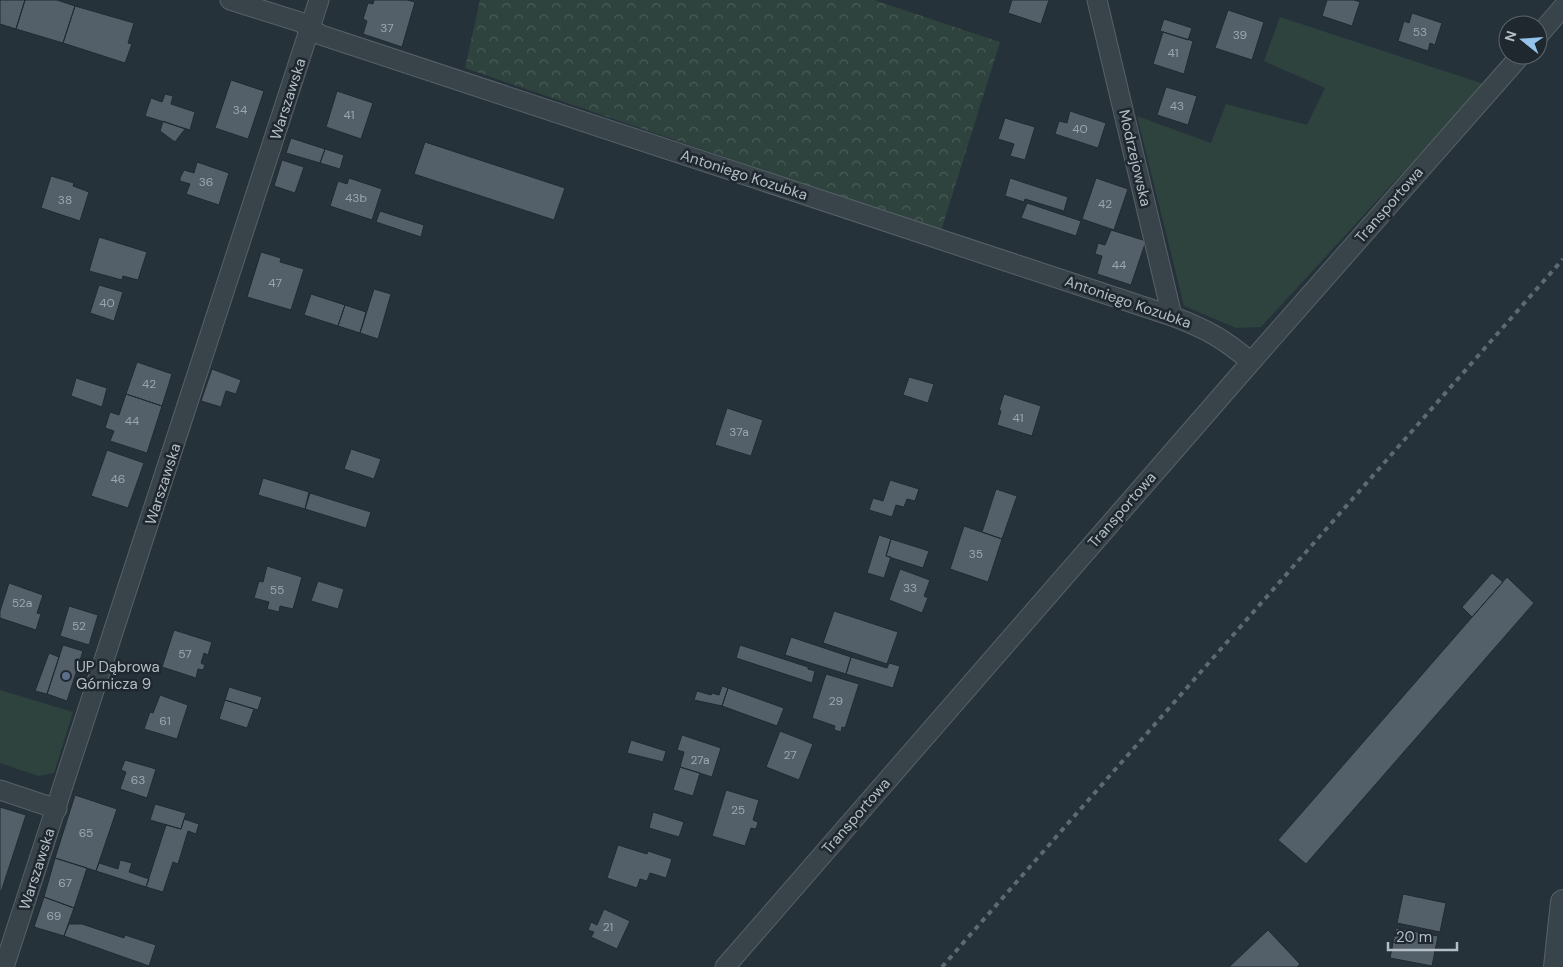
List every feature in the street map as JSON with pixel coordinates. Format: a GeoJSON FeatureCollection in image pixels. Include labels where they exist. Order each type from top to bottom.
{"type":"FeatureCollection","features":[{"type":"Feature","properties":{"kind":"street","name":"Antoniego Kozubka"},"geometry":{"type":"LineString","coordinates":[[230,0],[300,22],[321,35],[1172,316],[1218,336],[1232,345],[1251,362]]}},
{"type":"Feature","properties":{"kind":"street","name":"Warszawska"},"geometry":{"type":"LineString","coordinates":[[4,967],[319,0]]}},
{"type":"Feature","properties":{"kind":"street","name":"Modrzejowska"},"geometry":{"type":"LineString","coordinates":[[1097,0],[1172,316]]}},
{"type":"Feature","properties":{"kind":"street"},"geometry":{"type":"LineString","coordinates":[[1548,24],[1563,7]]}},
{"type":"Feature","properties":{"kind":"street","name":"Transportowa"},"geometry":{"type":"LineString","coordinates":[[725,967],[1251,362],[1512,65]]}},
{"type":"Feature","properties":{"kind":"street"},"geometry":{"type":"LineString","coordinates":[[0,790],[57,809]]}},
{"type":"Feature","properties":{"kind":"street"},"geometry":{"type":"LineString","coordinates":[[1556,967],[1563,902]]}},
{"type":"Feature","properties":{"kind":"green space"},"geometry":{"type":"Polygon","coordinates":[[[480,0],[874,0],[1000,42],[941,231],[465,68],[480,0]]]}},
{"type":"Feature","properties":{"kind":"green space"},"geometry":{"type":"Polygon","coordinates":[[[1280,17],[1484,84],[1261,327],[1236,328],[1184,306],[1137,116],[1211,143],[1226,104],[1307,125],[1325,88],[1264,61],[1280,17]]]}},
{"type":"Feature","properties":{"kind":"green space"},"geometry":{"type":"Polygon","coordinates":[[[0,690],[73,712],[54,773],[38,776],[0,763],[0,690]]]}},
{"type":"Feature","properties":{"kind":"building"},"geometry":{"type":"Polygon","coordinates":[[[0,0],[25,0],[16,29],[0,24],[0,0]]]}},
{"type":"Feature","properties":{"kind":"building"},"geometry":{"type":"Polygon","coordinates":[[[25,0],[57,0],[75,6],[63,43],[16,29],[25,0]]]}},
{"type":"Feature","properties":{"kind":"building"},"geometry":{"type":"Polygon","coordinates":[[[374,0],[407,0],[415,2],[402,47],[363,34],[367,21],[363,19],[368,3],[373,4],[374,0]]]}},
{"type":"Feature","properties":{"kind":"building"},"geometry":{"type":"Polygon","coordinates":[[[1012,0],[1049,0],[1041,24],[1008,13],[1012,0]]]}},
{"type":"Feature","properties":{"kind":"building"},"geometry":{"type":"Polygon","coordinates":[[[1327,0],[1354,0],[1360,2],[1352,26],[1322,16],[1327,0]]]}},
{"type":"Feature","properties":{"kind":"building"},"geometry":{"type":"Polygon","coordinates":[[[75,6],[134,23],[128,43],[132,44],[125,63],[63,43],[75,6]]]}},
{"type":"Feature","properties":{"kind":"building"},"geometry":{"type":"Polygon","coordinates":[[[1228,10],[1264,22],[1252,60],[1215,48],[1228,10]]]}},
{"type":"Feature","properties":{"kind":"building"},"geometry":{"type":"Polygon","coordinates":[[[1412,13],[1442,23],[1435,45],[1430,43],[1428,51],[1398,41],[1404,21],[1409,23],[1412,13]]]}},
{"type":"Feature","properties":{"kind":"building"},"geometry":{"type":"Polygon","coordinates":[[[1164,19],[1192,28],[1188,40],[1160,31],[1164,19]]]}},
{"type":"Feature","properties":{"kind":"building"},"geometry":{"type":"Polygon","coordinates":[[[1163,32],[1193,41],[1184,74],[1153,64],[1163,32]]]}},
{"type":"Feature","properties":{"kind":"building"},"geometry":{"type":"Polygon","coordinates":[[[231,80],[264,91],[248,139],[215,128],[231,80]]]}},
{"type":"Feature","properties":{"kind":"building"},"geometry":{"type":"Polygon","coordinates":[[[1166,87],[1197,96],[1188,125],[1157,115],[1166,87]]]}},
{"type":"Feature","properties":{"kind":"building"},"geometry":{"type":"Polygon","coordinates":[[[337,91],[373,103],[361,139],[326,127],[337,91]]]}},
{"type":"Feature","properties":{"kind":"building"},"geometry":{"type":"Polygon","coordinates":[[[165,94],[173,96],[171,104],[195,112],[190,130],[145,116],[151,98],[162,102],[165,94]]]}},
{"type":"Feature","properties":{"kind":"building"},"geometry":{"type":"Polygon","coordinates":[[[1070,111],[1106,123],[1098,148],[1055,134],[1059,121],[1067,123],[1070,111]]]}},
{"type":"Feature","properties":{"kind":"building"},"geometry":{"type":"Polygon","coordinates":[[[1005,118],[1035,127],[1025,160],[1010,156],[1014,144],[998,139],[1005,118]]]}},
{"type":"Feature","properties":{"kind":"building"},"geometry":{"type":"Polygon","coordinates":[[[163,121],[185,129],[175,142],[160,131],[163,121]]]}},
{"type":"Feature","properties":{"kind":"building"},"geometry":{"type":"Polygon","coordinates":[[[291,138],[325,149],[320,163],[286,153],[291,138]]]}},
{"type":"Feature","properties":{"kind":"building"},"geometry":{"type":"Polygon","coordinates":[[[425,142],[565,188],[554,220],[414,174],[425,142]]]}},
{"type":"Feature","properties":{"kind":"building"},"geometry":{"type":"Polygon","coordinates":[[[325,149],[344,155],[340,169],[320,163],[325,149]]]}},
{"type":"Feature","properties":{"kind":"building"},"geometry":{"type":"Polygon","coordinates":[[[282,160],[304,167],[295,193],[274,186],[282,160]]]}},
{"type":"Feature","properties":{"kind":"building"},"geometry":{"type":"Polygon","coordinates":[[[197,162],[229,173],[219,205],[186,194],[190,184],[180,181],[180,178],[184,170],[194,173],[197,162]]]}},
{"type":"Feature","properties":{"kind":"building"},"geometry":{"type":"Polygon","coordinates":[[[51,176],[74,183],[73,186],[89,192],[80,221],[41,208],[51,176]]]}},
{"type":"Feature","properties":{"kind":"building"},"geometry":{"type":"Polygon","coordinates":[[[349,178],[382,189],[372,220],[330,206],[338,181],[347,184],[349,178]]]}},
{"type":"Feature","properties":{"kind":"building"},"geometry":{"type":"Polygon","coordinates":[[[1010,178],[1068,197],[1064,211],[1025,199],[1024,202],[1005,196],[1010,178]]]}},
{"type":"Feature","properties":{"kind":"building"},"geometry":{"type":"Polygon","coordinates":[[[1096,178],[1128,189],[1114,230],[1082,219],[1096,178]]]}},
{"type":"Feature","properties":{"kind":"building"},"geometry":{"type":"Polygon","coordinates":[[[1027,203],[1081,221],[1076,236],[1021,218],[1027,203]]]}},
{"type":"Feature","properties":{"kind":"building"},"geometry":{"type":"Polygon","coordinates":[[[380,211],[424,225],[421,237],[376,222],[380,211]]]}},
{"type":"Feature","properties":{"kind":"building"},"geometry":{"type":"Polygon","coordinates":[[[1111,230],[1146,241],[1131,285],[1097,274],[1102,256],[1095,254],[1098,243],[1105,245],[1111,230]]]}},
{"type":"Feature","properties":{"kind":"building"},"geometry":{"type":"Polygon","coordinates":[[[99,237],[147,252],[138,280],[123,276],[122,280],[89,271],[99,237]]]}},
{"type":"Feature","properties":{"kind":"building"},"geometry":{"type":"Polygon","coordinates":[[[261,252],[281,258],[280,262],[304,269],[291,310],[247,297],[261,252]]]}},
{"type":"Feature","properties":{"kind":"building"},"geometry":{"type":"Polygon","coordinates":[[[99,285],[123,292],[114,321],[90,313],[99,285]]]}},
{"type":"Feature","properties":{"kind":"building"},"geometry":{"type":"Polygon","coordinates":[[[374,289],[391,294],[378,339],[360,333],[374,289]]]}},
{"type":"Feature","properties":{"kind":"building"},"geometry":{"type":"Polygon","coordinates":[[[311,294],[345,305],[338,326],[304,315],[311,294]]]}},
{"type":"Feature","properties":{"kind":"building"},"geometry":{"type":"Polygon","coordinates":[[[345,305],[366,312],[360,333],[338,326],[345,305]]]}},
{"type":"Feature","properties":{"kind":"building"},"geometry":{"type":"Polygon","coordinates":[[[137,362],[172,374],[162,406],[126,394],[137,362]]]}},
{"type":"Feature","properties":{"kind":"building"},"geometry":{"type":"Polygon","coordinates":[[[212,369],[241,380],[236,394],[226,391],[221,407],[201,401],[212,369]]]}},
{"type":"Feature","properties":{"kind":"building"},"geometry":{"type":"Polygon","coordinates":[[[909,377],[934,384],[928,403],[903,395],[909,377]]]}},
{"type":"Feature","properties":{"kind":"building"},"geometry":{"type":"Polygon","coordinates":[[[76,378],[107,388],[102,407],[71,396],[76,378]]]}},
{"type":"Feature","properties":{"kind":"building"},"geometry":{"type":"Polygon","coordinates":[[[126,394],[162,406],[147,453],[110,441],[114,431],[105,428],[110,412],[119,415],[126,394]]]}},
{"type":"Feature","properties":{"kind":"building"},"geometry":{"type":"Polygon","coordinates":[[[1004,394],[1041,406],[1032,436],[997,425],[1004,394]]]}},
{"type":"Feature","properties":{"kind":"building"},"geometry":{"type":"Polygon","coordinates":[[[727,408],[763,420],[751,456],[715,445],[727,408]]]}},
{"type":"Feature","properties":{"kind":"building"},"geometry":{"type":"Polygon","coordinates":[[[351,449],[381,459],[374,479],[344,469],[351,449]]]}},
{"type":"Feature","properties":{"kind":"building"},"geometry":{"type":"Polygon","coordinates":[[[107,450],[144,463],[128,508],[91,496],[107,450]]]}},
{"type":"Feature","properties":{"kind":"building"},"geometry":{"type":"Polygon","coordinates":[[[263,478],[309,492],[305,509],[258,495],[263,478]]]}},
{"type":"Feature","properties":{"kind":"building"},"geometry":{"type":"Polygon","coordinates":[[[890,480],[919,489],[915,501],[907,499],[904,507],[896,505],[892,517],[869,510],[873,498],[883,501],[890,480]]]}},
{"type":"Feature","properties":{"kind":"building"},"geometry":{"type":"Polygon","coordinates":[[[996,489],[1017,496],[1002,539],[982,532],[996,489]]]}},
{"type":"Feature","properties":{"kind":"building"},"geometry":{"type":"Polygon","coordinates":[[[310,493],[371,512],[366,528],[305,509],[310,493]]]}},
{"type":"Feature","properties":{"kind":"building"},"geometry":{"type":"Polygon","coordinates":[[[964,526],[1002,539],[988,582],[950,569],[964,526]]]}},
{"type":"Feature","properties":{"kind":"building"},"geometry":{"type":"Polygon","coordinates":[[[879,535],[891,539],[886,556],[891,557],[884,578],[867,573],[879,535]]]}},
{"type":"Feature","properties":{"kind":"building"},"geometry":{"type":"Polygon","coordinates":[[[891,539],[929,551],[923,568],[886,556],[891,539]]]}},
{"type":"Feature","properties":{"kind":"building"},"geometry":{"type":"Polygon","coordinates":[[[267,566],[302,577],[293,609],[280,606],[279,612],[267,609],[269,602],[254,598],[259,581],[263,582],[267,566]]]}},
{"type":"Feature","properties":{"kind":"building"},"geometry":{"type":"Polygon","coordinates":[[[900,569],[930,580],[924,596],[928,598],[922,613],[889,600],[900,569]]]}},
{"type":"Feature","properties":{"kind":"building"},"geometry":{"type":"Polygon","coordinates":[[[1492,573],[1503,582],[1472,617],[1462,607],[1492,573]]]}},
{"type":"Feature","properties":{"kind":"building"},"geometry":{"type":"Polygon","coordinates":[[[1507,577],[1534,603],[1306,864],[1278,840],[1507,577]]]}},
{"type":"Feature","properties":{"kind":"building"},"geometry":{"type":"Polygon","coordinates":[[[318,581],[344,589],[338,609],[311,601],[318,581]]]}},
{"type":"Feature","properties":{"kind":"building"},"geometry":{"type":"Polygon","coordinates":[[[9,583],[43,595],[37,613],[41,614],[36,630],[0,618],[0,611],[9,583]]]}},
{"type":"Feature","properties":{"kind":"building"},"geometry":{"type":"Polygon","coordinates":[[[69,606],[98,615],[89,645],[60,636],[69,606]]]}},
{"type":"Feature","properties":{"kind":"building"},"geometry":{"type":"Polygon","coordinates":[[[834,611],[898,632],[887,664],[823,643],[834,611]]]}},
{"type":"Feature","properties":{"kind":"building"},"geometry":{"type":"Polygon","coordinates":[[[174,630],[212,642],[208,655],[204,653],[201,663],[205,665],[203,670],[198,669],[196,678],[162,667],[174,630]]]}},
{"type":"Feature","properties":{"kind":"building"},"geometry":{"type":"Polygon","coordinates":[[[791,637],[851,657],[846,674],[785,655],[791,637]]]}},
{"type":"Feature","properties":{"kind":"building"},"geometry":{"type":"Polygon","coordinates":[[[63,645],[83,651],[67,701],[47,694],[63,645]]]}},
{"type":"Feature","properties":{"kind":"building"},"geometry":{"type":"Polygon","coordinates":[[[740,645],[808,667],[808,669],[815,671],[812,683],[736,658],[740,645]]]}},
{"type":"Feature","properties":{"kind":"building"},"geometry":{"type":"Polygon","coordinates":[[[49,653],[59,657],[47,694],[35,691],[49,653]]]}},
{"type":"Feature","properties":{"kind":"building"},"geometry":{"type":"Polygon","coordinates":[[[851,657],[887,668],[889,663],[900,666],[893,688],[846,674],[851,657]]]}},
{"type":"Feature","properties":{"kind":"building"},"geometry":{"type":"Polygon","coordinates":[[[826,674],[859,684],[845,728],[842,727],[841,732],[834,730],[835,726],[812,718],[826,674]]]}},
{"type":"Feature","properties":{"kind":"building"},"geometry":{"type":"Polygon","coordinates":[[[722,686],[728,688],[722,706],[694,700],[697,691],[719,695],[722,686]]]}},
{"type":"Feature","properties":{"kind":"building"},"geometry":{"type":"Polygon","coordinates":[[[229,687],[262,697],[258,710],[225,700],[229,687]]]}},
{"type":"Feature","properties":{"kind":"building"},"geometry":{"type":"Polygon","coordinates":[[[728,688],[784,708],[777,726],[722,706],[728,688]]]}},
{"type":"Feature","properties":{"kind":"building"},"geometry":{"type":"Polygon","coordinates":[[[160,695],[188,705],[177,739],[144,729],[150,712],[153,713],[160,695]]]}},
{"type":"Feature","properties":{"kind":"building"},"geometry":{"type":"Polygon","coordinates":[[[225,700],[254,709],[247,728],[219,719],[225,700]]]}},
{"type":"Feature","properties":{"kind":"building"},"geometry":{"type":"Polygon","coordinates":[[[780,731],[813,744],[799,780],[766,767],[780,731]]]}},
{"type":"Feature","properties":{"kind":"building"},"geometry":{"type":"Polygon","coordinates":[[[682,735],[721,748],[712,777],[680,767],[684,752],[677,750],[682,735]]]}},
{"type":"Feature","properties":{"kind":"building"},"geometry":{"type":"Polygon","coordinates":[[[631,740],[666,751],[663,762],[627,753],[631,740]]]}},
{"type":"Feature","properties":{"kind":"building"},"geometry":{"type":"Polygon","coordinates":[[[125,760],[156,769],[147,798],[120,789],[126,772],[121,770],[125,760]]]}},
{"type":"Feature","properties":{"kind":"building"},"geometry":{"type":"Polygon","coordinates":[[[680,767],[700,773],[693,796],[673,790],[680,767]]]}},
{"type":"Feature","properties":{"kind":"building"},"geometry":{"type":"Polygon","coordinates":[[[726,790],[759,800],[753,820],[758,822],[756,829],[751,828],[745,846],[712,836],[726,790]]]}},
{"type":"Feature","properties":{"kind":"building"},"geometry":{"type":"Polygon","coordinates":[[[75,795],[117,809],[96,871],[55,858],[75,795]]]}},
{"type":"Feature","properties":{"kind":"building"},"geometry":{"type":"Polygon","coordinates":[[[155,804],[186,813],[181,829],[150,820],[155,804]]]}},
{"type":"Feature","properties":{"kind":"building"},"geometry":{"type":"Polygon","coordinates":[[[0,807],[26,815],[1,892],[0,891],[0,807]]]}},
{"type":"Feature","properties":{"kind":"building"},"geometry":{"type":"Polygon","coordinates":[[[653,812],[684,822],[679,837],[649,828],[653,812]]]}},
{"type":"Feature","properties":{"kind":"building"},"geometry":{"type":"Polygon","coordinates":[[[184,819],[199,824],[196,834],[188,831],[178,864],[173,862],[163,892],[146,887],[166,825],[181,829],[184,819]]]}},
{"type":"Feature","properties":{"kind":"building"},"geometry":{"type":"Polygon","coordinates":[[[618,845],[647,854],[648,851],[672,859],[666,878],[650,873],[647,881],[640,879],[637,888],[607,878],[618,845]]]}},
{"type":"Feature","properties":{"kind":"building"},"geometry":{"type":"Polygon","coordinates":[[[55,858],[87,868],[74,908],[44,897],[55,858]]]}},
{"type":"Feature","properties":{"kind":"building"},"geometry":{"type":"Polygon","coordinates":[[[120,860],[132,863],[129,872],[149,879],[146,887],[96,871],[99,863],[118,869],[120,860]]]}},
{"type":"Feature","properties":{"kind":"building"},"geometry":{"type":"Polygon","coordinates":[[[1403,894],[1446,903],[1440,932],[1397,923],[1403,894]]]}},
{"type":"Feature","properties":{"kind":"building"},"geometry":{"type":"Polygon","coordinates":[[[44,897],[74,908],[64,936],[34,927],[44,897]]]}},
{"type":"Feature","properties":{"kind":"building"},"geometry":{"type":"Polygon","coordinates":[[[604,909],[630,921],[617,949],[591,937],[594,932],[588,930],[591,922],[597,925],[604,909]]]}},
{"type":"Feature","properties":{"kind":"building"},"geometry":{"type":"Polygon","coordinates":[[[69,924],[82,924],[124,938],[125,935],[156,945],[149,966],[64,936],[69,924]]]}},
{"type":"Feature","properties":{"kind":"building"},"geometry":{"type":"Polygon","coordinates":[[[1396,928],[1438,936],[1432,966],[1390,958],[1396,928]]]}},
{"type":"Feature","properties":{"kind":"building"},"geometry":{"type":"Polygon","coordinates":[[[1268,930],[1300,964],[1297,967],[1229,967],[1268,930]]]}},
{"type":"Feature","properties":{"kind":"railway"},"geometry":{"type":"LineString","coordinates":[[942,967],[1563,259]]}},
{"type":"Feature","properties":{"kind":"place","name":"UP Dąbrowa Górnicza 9"},"geometry":{"type":"Point","coordinates":[66,676]}}]}
